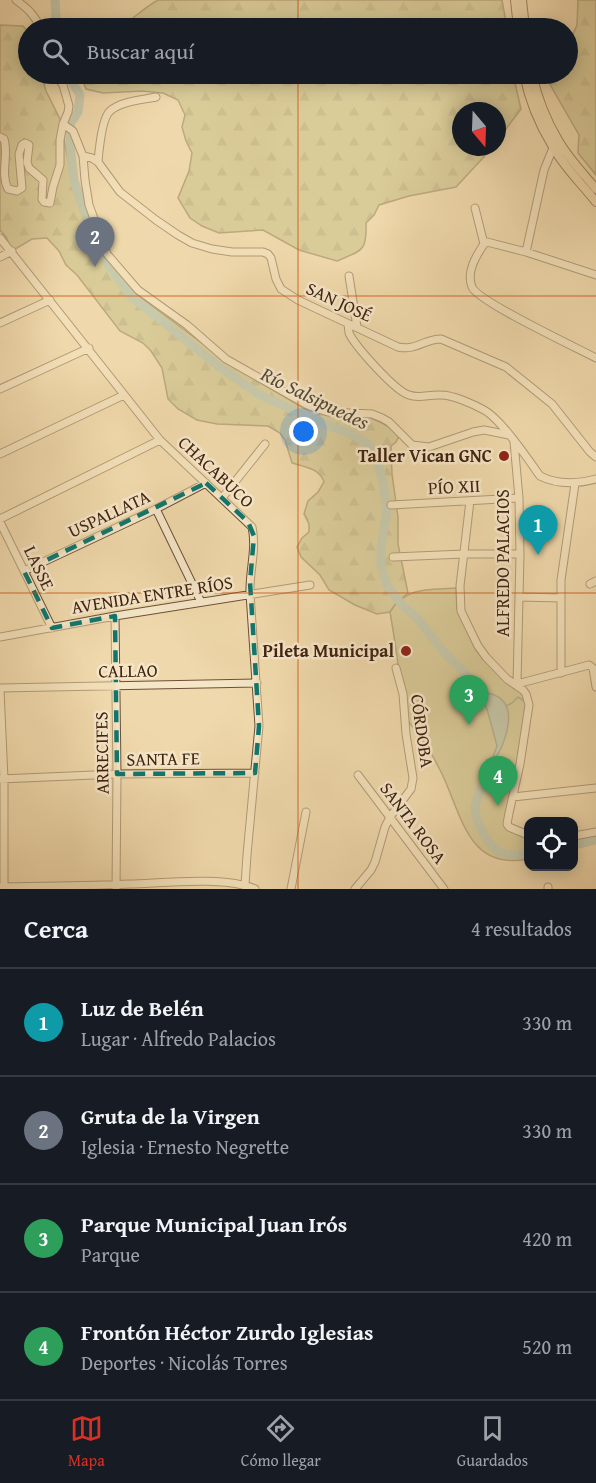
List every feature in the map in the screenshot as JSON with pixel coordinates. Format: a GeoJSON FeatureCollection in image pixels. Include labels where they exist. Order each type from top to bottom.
{"type":"FeatureCollection","features":[{"type":"Feature","properties":{"kind":"main road"},"geometry":{"type":"LineString","coordinates":[[514,0],[517,18]]}},
{"type":"Feature","properties":{"kind":"main road"},"geometry":{"type":"LineString","coordinates":[[522,0],[524,18]]}},
{"type":"Feature","properties":{"kind":"main road"},"geometry":{"type":"LineString","coordinates":[[526,84],[531,103],[553,148],[596,202]]}},
{"type":"Feature","properties":{"kind":"main road"},"geometry":{"type":"LineString","coordinates":[[535,84],[540,102],[558,140],[596,189]]}},
{"type":"Feature","properties":{"kind":"street"},"geometry":{"type":"LineString","coordinates":[[16,0],[31,11],[36,18]]}},
{"type":"Feature","properties":{"kind":"street"},"geometry":{"type":"LineString","coordinates":[[0,137],[5,142],[4,169],[8,189],[17,191],[22,188],[20,154],[22,145],[25,143],[29,145],[27,162],[29,168],[43,180],[42,199],[50,203],[60,165],[60,140],[69,106],[62,84]]}},
{"type":"Feature","properties":{"kind":"street"},"geometry":{"type":"LineString","coordinates":[[98,162],[99,143],[106,115],[110,110],[120,105],[156,97]]}},
{"type":"Feature","properties":{"kind":"street"},"geometry":{"type":"LineString","coordinates":[[63,124],[73,131],[83,156],[89,205],[107,254],[138,291],[187,325],[226,358],[311,407],[328,412],[372,414],[382,418],[412,445],[429,447],[484,430],[512,438]]}},
{"type":"Feature","properties":{"kind":"street"},"geometry":{"type":"LineString","coordinates":[[525,252],[546,161],[553,148]]}},
{"type":"Feature","properties":{"kind":"street"},"geometry":{"type":"LineString","coordinates":[[83,156],[98,162]]}},
{"type":"Feature","properties":{"kind":"street","name":"SAN JOSÉ"},"geometry":{"type":"LineString","coordinates":[[98,162],[120,192],[178,236],[212,249],[268,254],[280,289],[298,300],[398,347],[412,348],[434,339],[441,339],[506,367],[552,404],[596,457]]}},
{"type":"Feature","properties":{"kind":"street"},"geometry":{"type":"LineString","coordinates":[[475,208],[485,243],[472,265],[470,276],[473,290],[507,312],[596,358]]}},
{"type":"Feature","properties":{"kind":"street","name":"CHACABUCO"},"geometry":{"type":"LineString","coordinates":[[0,238],[159,440],[252,527],[254,542],[250,594],[259,726],[246,887]]}},
{"type":"Feature","properties":{"kind":"street"},"geometry":{"type":"LineString","coordinates":[[485,243],[525,252],[596,275]]}},
{"type":"Feature","properties":{"kind":"street"},"geometry":{"type":"LineString","coordinates":[[0,257],[12,251]]}},
{"type":"Feature","properties":{"kind":"street"},"geometry":{"type":"LineString","coordinates":[[349,276],[357,327]]}},
{"type":"Feature","properties":{"kind":"street"},"geometry":{"type":"LineString","coordinates":[[0,323],[50,300]]}},
{"type":"Feature","properties":{"kind":"street"},"geometry":{"type":"LineString","coordinates":[[348,324],[349,332],[359,348],[400,391],[416,397],[451,396],[485,410],[512,438],[540,476],[555,482],[575,484],[595,480]]}},
{"type":"Feature","properties":{"kind":"street"},"geometry":{"type":"LineString","coordinates":[[0,389],[88,348]]}},
{"type":"Feature","properties":{"kind":"street"},"geometry":{"type":"LineString","coordinates":[[0,454],[124,395]]}},
{"type":"Feature","properties":{"kind":"street","name":"ALFREDO PALACIOS"},"geometry":{"type":"LineString","coordinates":[[512,438],[519,498],[520,597],[517,684]]}},
{"type":"Feature","properties":{"kind":"street"},"geometry":{"type":"LineString","coordinates":[[0,520],[159,440]]}},
{"type":"Feature","properties":{"kind":"street"},"geometry":{"type":"LineString","coordinates":[[222,498],[265,444]]}},
{"type":"Feature","properties":{"kind":"street","name":"USPALLATA"},"geometry":{"type":"LineString","coordinates":[[24,571],[206,483]]}},
{"type":"Feature","properties":{"kind":"street"},"geometry":{"type":"LineString","coordinates":[[561,672],[561,579],[575,484]]}},
{"type":"Feature","properties":{"kind":"street","name":"PÍO XII"},"geometry":{"type":"LineString","coordinates":[[391,505],[519,498]]}},
{"type":"Feature","properties":{"kind":"street"},"geometry":{"type":"LineString","coordinates":[[470,501],[460,586],[461,611],[486,657],[507,679],[517,684],[526,694],[530,705],[507,824],[524,833]]}},
{"type":"Feature","properties":{"kind":"street"},"geometry":{"type":"LineString","coordinates":[[156,509],[201,602]]}},
{"type":"Feature","properties":{"kind":"street","name":"LASSE"},"geometry":{"type":"LineString","coordinates":[[0,520],[52,628]]}},
{"type":"Feature","properties":{"kind":"street"},"geometry":{"type":"LineString","coordinates":[[393,557],[520,554]]}},
{"type":"Feature","properties":{"kind":"street","name":"AVENIDA ENTRE RÍOS"},"geometry":{"type":"LineString","coordinates":[[0,637],[309,585]]}},
{"type":"Feature","properties":{"kind":"street"},"geometry":{"type":"LineString","coordinates":[[520,597],[561,598]]}},
{"type":"Feature","properties":{"kind":"street","name":"ARRECIFES"},"geometry":{"type":"LineString","coordinates":[[115,616],[117,887]]}},
{"type":"Feature","properties":{"kind":"street"},"geometry":{"type":"LineString","coordinates":[[517,684],[590,665],[593,668],[596,687]]}},
{"type":"Feature","properties":{"kind":"street","name":"CÓRDOBA"},"geometry":{"type":"LineString","coordinates":[[355,889],[371,870],[385,827],[411,789],[413,778],[403,694],[396,668]]}},
{"type":"Feature","properties":{"kind":"street","name":"CALLAO"},"geometry":{"type":"LineString","coordinates":[[0,689],[257,683]]}},
{"type":"Feature","properties":{"kind":"street"},"geometry":{"type":"LineString","coordinates":[[0,689],[3,888],[117,887],[200,882],[255,889]]}},
{"type":"Feature","properties":{"kind":"street","name":"SANTA FE"},"geometry":{"type":"LineString","coordinates":[[2,779],[117,774],[255,773]]}},
{"type":"Feature","properties":{"kind":"street","name":"SANTA ROSA"},"geometry":{"type":"LineString","coordinates":[[358,775],[444,889]]}},
{"type":"Feature","properties":{"kind":"street"},"geometry":{"type":"LineString","coordinates":[[513,796],[596,788]]}},
{"type":"Feature","properties":{"kind":"street"},"geometry":{"type":"LineString","coordinates":[[291,889],[306,812]]}},
{"type":"Feature","properties":{"kind":"street"},"geometry":{"type":"LineString","coordinates":[[578,835],[596,832]]}},
{"type":"Feature","properties":{"kind":"highlighted area"},"geometry":{"type":"Polygon","coordinates":[[[206,483],[248,522],[254,536],[250,582],[259,726],[255,773],[117,774],[115,616],[52,628],[24,571],[206,483]]]}},
{"type":"Feature","properties":{"kind":"green space"},"geometry":{"type":"Polygon","coordinates":[[[158,0],[502,0],[505,18],[132,18],[158,0]]]}},
{"type":"Feature","properties":{"kind":"green space"},"geometry":{"type":"Polygon","coordinates":[[[578,0],[596,0],[596,175],[578,153],[579,135],[550,84],[578,84],[578,0]]]}},
{"type":"Feature","properties":{"kind":"green space"},"geometry":{"type":"Polygon","coordinates":[[[0,25],[18,26],[18,84],[44,84],[60,119],[74,190],[89,236],[136,294],[237,369],[305,409],[333,416],[369,417],[394,430],[399,436],[391,446],[392,474],[398,517],[398,544],[408,593],[396,603],[390,612],[377,614],[329,590],[320,575],[301,557],[297,547],[309,532],[309,524],[304,514],[308,501],[318,492],[324,482],[322,477],[307,467],[292,463],[285,440],[280,433],[268,426],[217,424],[197,420],[178,409],[168,399],[162,368],[151,351],[143,343],[120,331],[47,238],[32,239],[12,251],[0,230],[0,25]]]}},
{"type":"Feature","properties":{"kind":"green space"},"geometry":{"type":"Polygon","coordinates":[[[84,84],[515,84],[521,109],[506,129],[506,102],[452,102],[452,156],[485,156],[456,187],[409,196],[379,205],[374,215],[366,223],[365,240],[361,249],[337,261],[299,250],[263,230],[219,233],[190,218],[178,198],[189,171],[192,153],[182,127],[185,115],[178,100],[163,93],[142,91],[103,93],[86,89],[84,84]]]}},
{"type":"Feature","properties":{"kind":"green space"},"geometry":{"type":"Polygon","coordinates":[[[456,588],[457,609],[476,650],[487,663],[517,686],[527,701],[525,724],[504,824],[524,834],[524,859],[508,860],[492,856],[479,848],[462,821],[434,758],[405,715],[390,612],[403,598],[427,590],[456,588]]]}},
{"type":"Feature","properties":{"kind":"shaded area"},"geometry":{"type":"Polygon","coordinates":[[[467,675],[485,695],[487,693],[496,696],[507,707],[508,722],[505,738],[487,772],[497,746],[482,697],[467,675]]]}},
{"type":"Feature","properties":{"kind":"waterway","name":"Río Salsipuedes"},"geometry":{"type":"LineString","coordinates":[[55,0],[56,17]]}},
{"type":"Feature","properties":{"kind":"waterway","name":"Río Salsipuedes"},"geometry":{"type":"LineString","coordinates":[[73,84],[80,95],[78,112],[70,124],[74,180],[85,213],[107,263],[131,296],[218,366],[260,395],[351,434],[368,444],[377,460],[387,511],[381,546],[381,565],[387,585],[402,605],[417,618],[443,651],[473,683]]}},
{"type":"Feature","properties":{"kind":"waterway"},"geometry":{"type":"LineString","coordinates":[[506,706],[518,697],[526,702]]}},
{"type":"Feature","properties":{"kind":"waterway","name":"Río Salsipuedes"},"geometry":{"type":"LineString","coordinates":[[487,774],[475,805],[480,827],[496,850],[511,855],[524,854]]}},
{"type":"Feature","properties":{"kind":"waterway","name":"Río Salsipuedes"},"geometry":{"type":"LineString","coordinates":[[578,844],[596,840]]}},
{"type":"Feature","properties":{"kind":"place","name":"Gruta de la Virgen"},"geometry":{"type":"Point","coordinates":[95,267]}},
{"type":"Feature","properties":{"kind":"place","name":"Taller Vican GNC"},"geometry":{"type":"Point","coordinates":[504,456]}},
{"type":"Feature","properties":{"kind":"place","name":"Luz de Belén"},"geometry":{"type":"Point","coordinates":[538,555]}},
{"type":"Feature","properties":{"kind":"place","name":"Pileta Municipal"},"geometry":{"type":"Point","coordinates":[406,651]}},
{"type":"Feature","properties":{"kind":"place","name":"Parque Municipal Juan Irós"},"geometry":{"type":"Point","coordinates":[469,725]}},
{"type":"Feature","properties":{"kind":"place","name":"Frontón Héctor Zurdo Iglesias"},"geometry":{"type":"Point","coordinates":[498,806]}}]}
